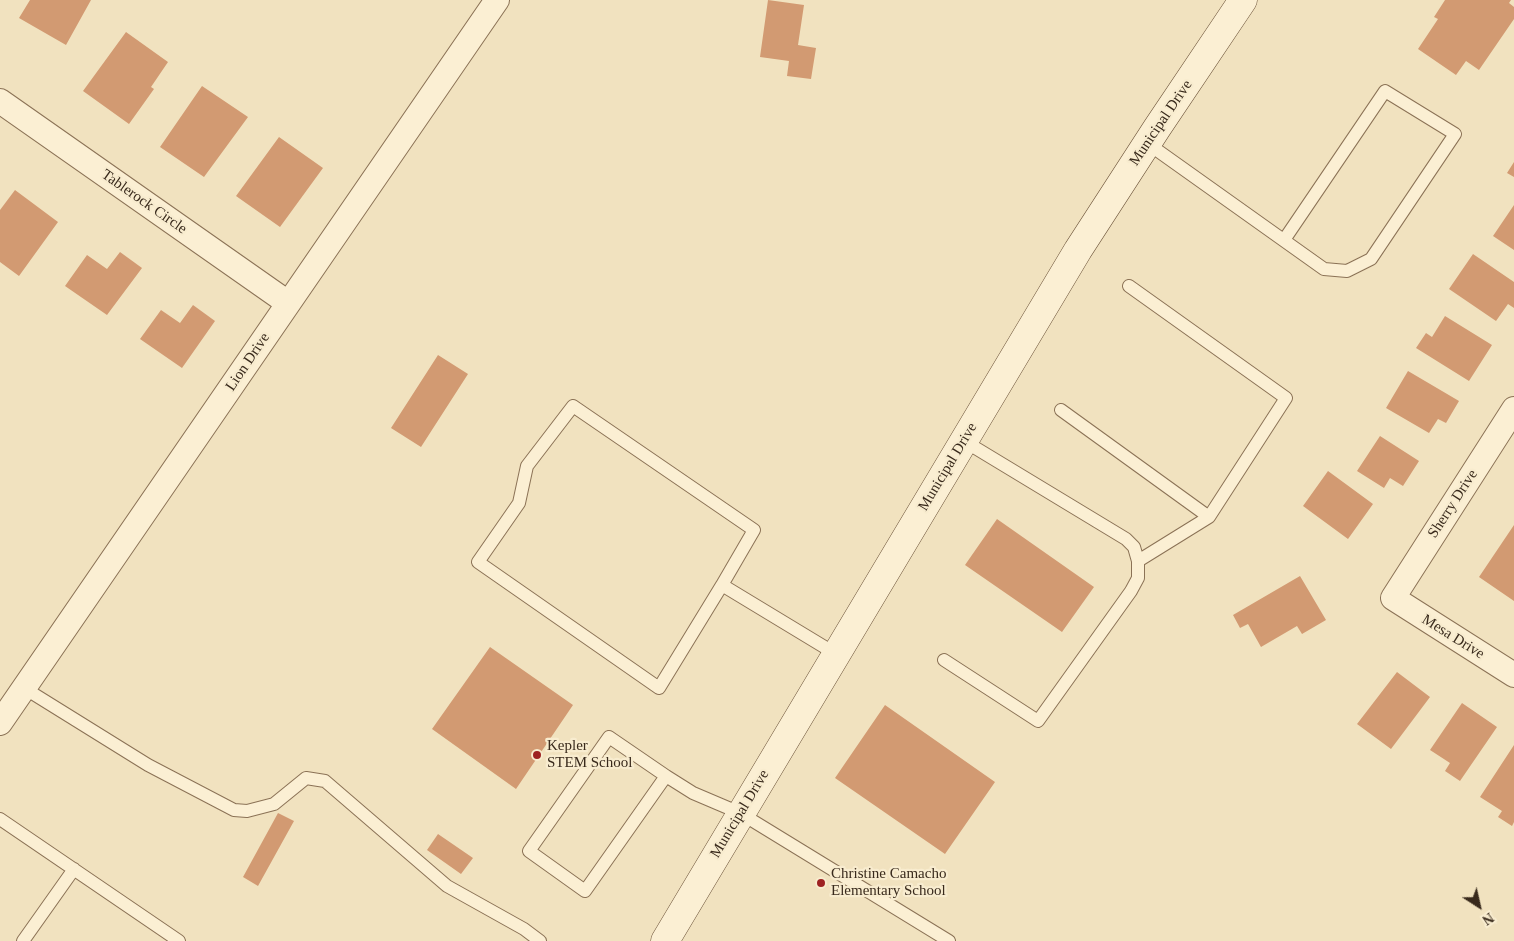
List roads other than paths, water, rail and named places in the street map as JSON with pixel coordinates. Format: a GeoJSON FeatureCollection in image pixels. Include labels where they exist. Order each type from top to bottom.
{"type":"FeatureCollection","features":[{"type":"Feature","properties":{"kind":"street","name":"Lion Drive"},"geometry":{"type":"LineString","coordinates":[[0,724],[497,0]]}},
{"type":"Feature","properties":{"kind":"street","name":"Municipal Drive"},"geometry":{"type":"LineString","coordinates":[[664,941],[1078,250],[1243,0]]}},
{"type":"Feature","properties":{"kind":"street","name":"Tablerock Circle"},"geometry":{"type":"LineString","coordinates":[[0,101],[288,303]]}},
{"type":"Feature","properties":{"kind":"street","name":"Sherry Drive"},"geometry":{"type":"LineString","coordinates":[[1393,598],[1514,409]]}},
{"type":"Feature","properties":{"kind":"street","name":"Mesa Drive"},"geometry":{"type":"LineString","coordinates":[[1393,598],[1514,675]]}},
{"type":"Feature","properties":{"kind":"lane"},"geometry":{"type":"LineString","coordinates":[[1147,143],[1324,269],[1348,271],[1371,259],[1456,134],[1385,90],[1284,240]]}},
{"type":"Feature","properties":{"kind":"lane"},"geometry":{"type":"LineString","coordinates":[[1129,286],[1286,398],[1209,517],[1138,562]]}},
{"type":"Feature","properties":{"kind":"lane"},"geometry":{"type":"LineString","coordinates":[[573,406],[754,530],[722,585],[659,688],[478,562],[519,503],[527,466],[573,406]]}},
{"type":"Feature","properties":{"kind":"lane"},"geometry":{"type":"LineString","coordinates":[[1061,410],[1209,517]]}},
{"type":"Feature","properties":{"kind":"lane"},"geometry":{"type":"LineString","coordinates":[[944,660],[1038,721],[1131,591],[1138,578],[1138,562],[1134,548],[1126,539],[964,441]]}},
{"type":"Feature","properties":{"kind":"lane"},"geometry":{"type":"LineString","coordinates":[[722,585],[836,654]]}},
{"type":"Feature","properties":{"kind":"lane"},"geometry":{"type":"LineString","coordinates":[[24,688],[148,765],[234,810],[247,811],[274,804],[306,778],[325,782],[447,886],[524,928],[540,941]]}},
{"type":"Feature","properties":{"kind":"lane"},"geometry":{"type":"LineString","coordinates":[[666,776],[585,892],[529,851],[609,737],[693,793],[740,813],[949,941]]}},
{"type":"Feature","properties":{"kind":"lane"},"geometry":{"type":"LineString","coordinates":[[0,819],[179,941]]}},
{"type":"Feature","properties":{"kind":"lane"},"geometry":{"type":"LineString","coordinates":[[23,941],[74,869]]}},
{"type":"Feature","properties":{"kind":"place","name":"Kepler STEM School"},"geometry":{"type":"Point","coordinates":[537,755]}},
{"type":"Feature","properties":{"kind":"place","name":"Christine Camacho Elementary School"},"geometry":{"type":"Point","coordinates":[821,883]}}]}
